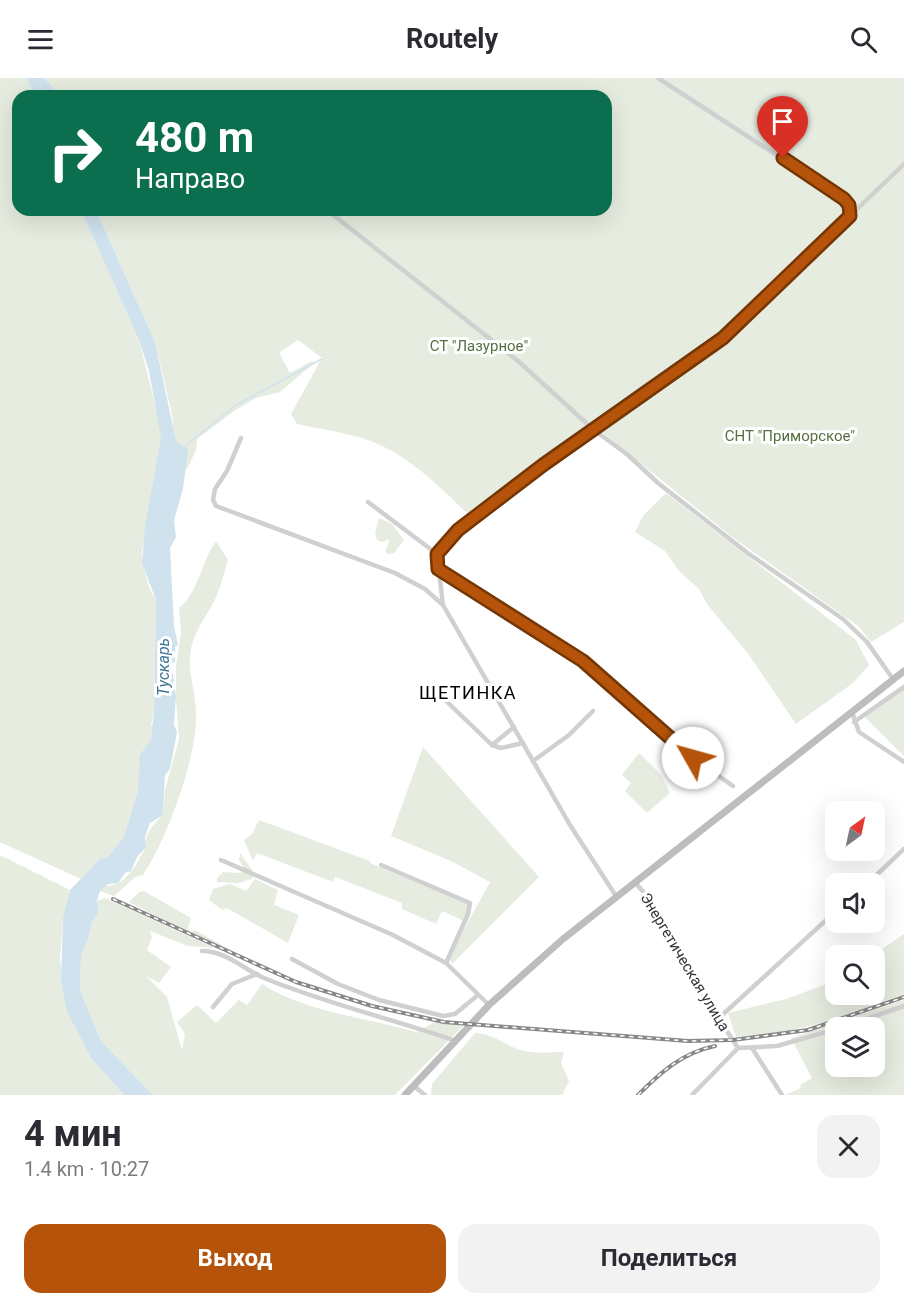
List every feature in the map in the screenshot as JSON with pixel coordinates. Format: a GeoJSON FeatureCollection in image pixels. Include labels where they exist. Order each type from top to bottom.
{"type":"FeatureCollection","features":[{"type":"Feature","properties":{"kind":"main road"},"geometry":{"type":"LineString","coordinates":[[405,1095],[489,1005],[563,939],[904,671]]}},
{"type":"Feature","properties":{"kind":"street"},"geometry":{"type":"LineString","coordinates":[[658,78],[844,199],[849,205],[850,216]]}},
{"type":"Feature","properties":{"kind":"street"},"geometry":{"type":"LineString","coordinates":[[443,604],[437,554],[458,530],[723,338],[904,164]]}},
{"type":"Feature","properties":{"kind":"street"},"geometry":{"type":"LineString","coordinates":[[335,216],[510,355],[594,430],[749,554],[858,633],[893,680]]}},
{"type":"Feature","properties":{"kind":"street"},"geometry":{"type":"LineString","coordinates":[[241,438],[227,471],[215,489],[213,500],[216,506],[395,573],[425,589],[443,604],[533,761],[616,896]]}},
{"type":"Feature","properties":{"kind":"street"},"geometry":{"type":"LineString","coordinates":[[368,502],[437,554]]}},
{"type":"Feature","properties":{"kind":"street"},"geometry":{"type":"LineString","coordinates":[[438,569],[583,661],[682,750],[733,786]]}},
{"type":"Feature","properties":{"kind":"street"},"geometry":{"type":"LineString","coordinates":[[854,722],[904,687]]}},
{"type":"Feature","properties":{"kind":"street"},"geometry":{"type":"LineString","coordinates":[[444,699],[492,746],[501,748],[523,743]]}},
{"type":"Feature","properties":{"kind":"street"},"geometry":{"type":"LineString","coordinates":[[533,761],[569,735],[593,711]]}},
{"type":"Feature","properties":{"kind":"street"},"geometry":{"type":"LineString","coordinates":[[852,711],[859,732],[904,762]]}},
{"type":"Feature","properties":{"kind":"street"},"geometry":{"type":"LineString","coordinates":[[492,746],[514,727]]}},
{"type":"Feature","properties":{"kind":"street"},"geometry":{"type":"LineString","coordinates":[[879,873],[904,849]]}},
{"type":"Feature","properties":{"kind":"street"},"geometry":{"type":"LineString","coordinates":[[221,860],[393,935],[446,963],[489,1005]]}},
{"type":"Feature","properties":{"kind":"street"},"geometry":{"type":"LineString","coordinates":[[381,865],[470,903],[468,914],[446,963]]}},
{"type":"Feature","properties":{"kind":"street","name":"Энергетическая улица"},"geometry":{"type":"LineString","coordinates":[[635,882],[654,905],[698,987],[738,1047],[692,1095]]}},
{"type":"Feature","properties":{"kind":"street"},"geometry":{"type":"LineString","coordinates":[[719,1018],[825,921]]}},
{"type":"Feature","properties":{"kind":"street"},"geometry":{"type":"LineString","coordinates":[[202,951],[214,952],[257,974],[344,1007],[456,1041]]}},
{"type":"Feature","properties":{"kind":"street"},"geometry":{"type":"LineString","coordinates":[[292,959],[338,984],[379,1000],[443,1016],[455,1014],[478,995]]}},
{"type":"Feature","properties":{"kind":"street"},"geometry":{"type":"LineString","coordinates":[[213,1007],[232,984],[257,974]]}},
{"type":"Feature","properties":{"kind":"street"},"geometry":{"type":"LineString","coordinates":[[872,1017],[904,1006]]}},
{"type":"Feature","properties":{"kind":"street"},"geometry":{"type":"LineString","coordinates":[[738,1047],[777,1046],[825,1032]]}},
{"type":"Feature","properties":{"kind":"street"},"geometry":{"type":"LineString","coordinates":[[752,1048],[782,1095]]}},
{"type":"Feature","properties":{"kind":"street"},"geometry":{"type":"LineString","coordinates":[[414,1086],[425,1095]]}},
{"type":"Feature","properties":{"kind":"green space"},"geometry":{"type":"Polygon","coordinates":[[[0,78],[27,78],[32,90],[12,90],[12,216],[84,216],[139,340],[166,449],[142,550],[146,576],[156,600],[154,710],[151,726],[160,725],[124,837],[107,858],[101,859],[81,879],[0,842],[0,78]]]}},
{"type":"Feature","properties":{"kind":"green space"},"geometry":{"type":"Polygon","coordinates":[[[44,78],[904,78],[904,622],[871,642],[858,626],[731,536],[598,429],[475,521],[424,474],[396,453],[365,439],[297,424],[291,414],[322,358],[298,340],[279,353],[290,373],[312,361],[314,363],[280,392],[256,398],[234,411],[197,439],[196,450],[187,469],[183,470],[175,451],[172,414],[155,342],[99,216],[612,216],[612,90],[55,90],[44,78]]]}},
{"type":"Feature","properties":{"kind":"green space"},"geometry":{"type":"Polygon","coordinates":[[[666,493],[856,640],[869,665],[853,683],[796,724],[749,655],[707,604],[699,589],[679,571],[665,551],[635,532],[643,516],[666,493]]]}},
{"type":"Feature","properties":{"kind":"green space"},"geometry":{"type":"Polygon","coordinates":[[[379,518],[392,524],[404,540],[394,553],[388,554],[385,551],[388,539],[383,542],[377,540],[375,533],[379,518]]]}},
{"type":"Feature","properties":{"kind":"green space"},"geometry":{"type":"Polygon","coordinates":[[[216,541],[228,560],[221,585],[196,633],[190,653],[196,712],[192,751],[186,773],[162,841],[143,875],[135,877],[114,896],[100,891],[123,880],[131,872],[146,847],[148,833],[163,815],[165,790],[179,739],[176,666],[181,633],[179,608],[191,594],[216,541]]]}},
{"type":"Feature","properties":{"kind":"green space"},"geometry":{"type":"Polygon","coordinates":[[[904,684],[904,756],[862,714],[904,684]]]}},
{"type":"Feature","properties":{"kind":"green space"},"geometry":{"type":"Polygon","coordinates":[[[423,747],[539,877],[452,964],[450,960],[452,951],[490,882],[453,862],[391,836],[423,747]]]}},
{"type":"Feature","properties":{"kind":"green space"},"geometry":{"type":"Polygon","coordinates":[[[639,753],[661,775],[670,793],[647,813],[625,791],[631,783],[622,775],[639,753]]]}},
{"type":"Feature","properties":{"kind":"green space"},"geometry":{"type":"Polygon","coordinates":[[[259,820],[370,861],[370,863],[470,905],[464,921],[442,911],[436,924],[402,909],[402,903],[335,877],[333,882],[257,853],[253,861],[244,840],[252,834],[259,820]]]}},
{"type":"Feature","properties":{"kind":"green space"},"geometry":{"type":"Polygon","coordinates":[[[240,853],[254,873],[252,879],[239,883],[217,882],[217,878],[223,872],[241,873],[243,866],[239,860],[240,853]]]}},
{"type":"Feature","properties":{"kind":"green space"},"geometry":{"type":"Polygon","coordinates":[[[0,855],[70,890],[63,917],[60,959],[67,1012],[91,1058],[124,1095],[0,1095],[0,855]]]}},
{"type":"Feature","properties":{"kind":"green space"},"geometry":{"type":"Polygon","coordinates":[[[255,879],[278,890],[274,905],[299,915],[288,943],[227,908],[222,910],[209,900],[213,889],[230,884],[246,891],[255,879]]]}},
{"type":"Feature","properties":{"kind":"green space"},"geometry":{"type":"Polygon","coordinates":[[[144,891],[191,918],[188,929],[191,932],[195,930],[232,951],[180,929],[129,902],[139,892],[144,891]]]}},
{"type":"Feature","properties":{"kind":"green space"},"geometry":{"type":"Polygon","coordinates":[[[105,898],[215,948],[188,946],[150,931],[152,937],[147,950],[171,967],[159,983],[146,976],[167,997],[182,1050],[185,1034],[177,1022],[197,1005],[216,1023],[239,1000],[247,1005],[262,984],[279,994],[317,1008],[416,1032],[435,1022],[463,1026],[395,1095],[153,1095],[101,1041],[80,990],[81,955],[87,943],[92,921],[99,912],[97,901],[105,898]]]}},
{"type":"Feature","properties":{"kind":"green space"},"geometry":{"type":"Polygon","coordinates":[[[904,934],[904,994],[885,1001],[885,947],[904,934]]]}},
{"type":"Feature","properties":{"kind":"green space"},"geometry":{"type":"Polygon","coordinates":[[[825,985],[825,1005],[873,1005],[840,1017],[825,1017],[825,1022],[789,1031],[736,1037],[728,1013],[786,999],[825,985]]]}},
{"type":"Feature","properties":{"kind":"green space"},"geometry":{"type":"Polygon","coordinates":[[[904,1000],[904,1095],[785,1095],[801,1088],[800,1085],[812,1078],[791,1038],[825,1027],[825,1077],[885,1077],[885,1017],[853,1017],[904,1000]]]}},
{"type":"Feature","properties":{"kind":"green space"},"geometry":{"type":"Polygon","coordinates":[[[475,1033],[527,1052],[564,1052],[561,1063],[569,1081],[562,1095],[431,1095],[432,1084],[475,1033]]]}},
{"type":"Feature","properties":{"kind":"water"},"geometry":{"type":"Polygon","coordinates":[[[27,78],[44,78],[55,90],[32,90],[27,78]]]}},
{"type":"Feature","properties":{"kind":"water","name":"Тускарь"},"geometry":{"type":"Polygon","coordinates":[[[84,216],[99,216],[155,342],[176,441],[188,450],[183,489],[174,520],[176,537],[170,548],[174,626],[178,645],[175,647],[175,662],[171,663],[176,696],[174,725],[177,732],[170,769],[165,775],[163,815],[150,823],[145,837],[146,847],[137,857],[131,871],[125,873],[118,883],[109,884],[100,891],[97,901],[99,912],[92,921],[87,943],[81,955],[80,990],[101,1041],[153,1095],[124,1095],[91,1058],[67,1012],[61,981],[63,917],[70,890],[101,858],[107,858],[124,837],[138,791],[140,755],[151,740],[154,710],[156,600],[142,563],[145,527],[161,438],[149,371],[139,340],[84,216]]]}},
{"type":"Feature","properties":{"kind":"waterway"},"geometry":{"type":"LineString","coordinates":[[184,447],[236,405],[322,359]]}},
{"type":"Feature","properties":{"kind":"railway"},"geometry":{"type":"LineString","coordinates":[[113,899],[296,982],[372,1006],[444,1022],[688,1041],[733,1040],[808,1030],[904,997]]}},
{"type":"Feature","properties":{"kind":"railway"},"geometry":{"type":"LineString","coordinates":[[638,1095],[673,1064],[692,1053],[715,1046]]}},
{"type":"Feature","properties":{"kind":"district","name":"ЩЕТИНКА"},"geometry":{"type":"Point","coordinates":[468,693]}},
{"type":"Feature","properties":{"kind":"route"},"geometry":{"type":"LineString","coordinates":[[693,758],[668,739],[614,687],[583,661],[467,585],[438,569],[437,554],[458,530],[543,465],[723,338],[850,216],[849,205],[844,199],[783,158]]}},
{"type":"Feature","properties":{"kind":"park label","name":"СТ \"Лазурное\""},"geometry":{"type":"Point","coordinates":[479,346]}},
{"type":"Feature","properties":{"kind":"park label","name":"СНТ \"Приморское\""},"geometry":{"type":"Point","coordinates":[790,436]}}]}
